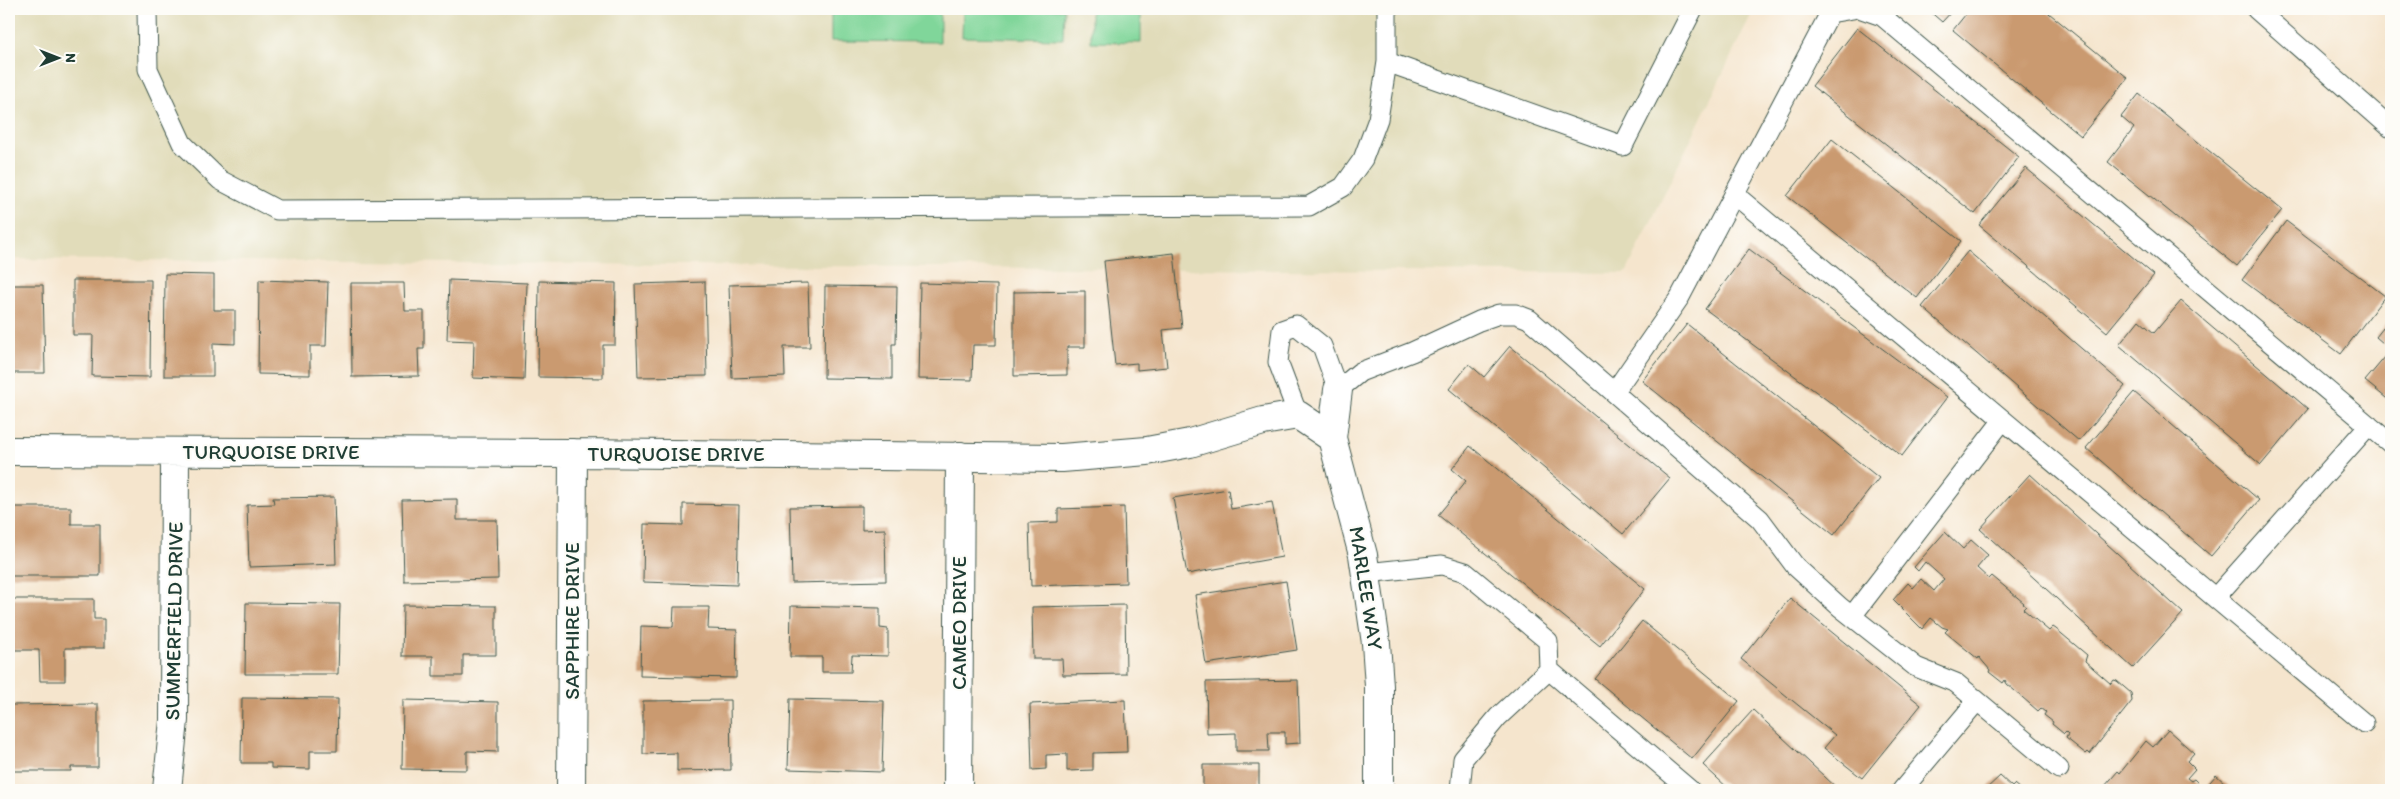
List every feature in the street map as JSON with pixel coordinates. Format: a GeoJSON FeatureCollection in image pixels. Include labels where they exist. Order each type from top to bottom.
{"type":"FeatureCollection","features":[{"type":"Feature","properties":{"kind":"street","name":"MARLEE WAY"},"geometry":{"type":"LineString","coordinates":[[1338,390],[1332,438],[1354,517],[1366,573],[1379,686],[1379,790]]}},
{"type":"Feature","properties":{"kind":"street"},"geometry":{"type":"LineString","coordinates":[[1298,415],[1332,438]]}},
{"type":"Feature","properties":{"kind":"street","name":"TURQUOISE DRIVE"},"geometry":{"type":"LineString","coordinates":[[9,451],[574,453],[1062,458],[1147,451],[1190,443],[1263,421],[1298,415]]}},
{"type":"Feature","properties":{"kind":"street","name":"SUMMERFIELD DRIVE"},"geometry":{"type":"LineString","coordinates":[[167,790],[174,720],[175,452]]}},
{"type":"Feature","properties":{"kind":"street","name":"SAPPHIRE DRIVE"},"geometry":{"type":"LineString","coordinates":[[571,790],[574,453]]}},
{"type":"Feature","properties":{"kind":"street","name":"CAMEO DRIVE"},"geometry":{"type":"LineString","coordinates":[[958,790],[960,456]]}},
{"type":"Feature","properties":{"kind":"lane"},"geometry":{"type":"LineString","coordinates":[[147,9],[148,69],[182,143],[220,180],[277,210],[1309,206],[1343,187],[1363,159],[1378,119],[1387,62],[1388,9]]}},
{"type":"Feature","properties":{"kind":"lane"},"geometry":{"type":"LineString","coordinates":[[1387,62],[1623,146],[1693,9]]}},
{"type":"Feature","properties":{"kind":"lane"},"geometry":{"type":"LineString","coordinates":[[1615,391],[1680,297],[1830,13],[1853,9]]}},
{"type":"Feature","properties":{"kind":"lane"},"geometry":{"type":"LineString","coordinates":[[1862,9],[1882,16],[2391,444]]}},
{"type":"Feature","properties":{"kind":"lane"},"geometry":{"type":"LineString","coordinates":[[2256,9],[2391,128]]}},
{"type":"Feature","properties":{"kind":"lane"},"geometry":{"type":"LineString","coordinates":[[1734,194],[2364,723]]}},
{"type":"Feature","properties":{"kind":"lane"},"geometry":{"type":"LineString","coordinates":[[1298,415],[1278,362],[1282,330],[1296,325],[1322,346],[1338,390],[1360,372],[1412,352],[1479,321],[1499,314],[1516,314],[1529,319],[1615,391],[1760,519],[1795,566],[1852,616],[1916,667],[1956,683],[2059,769]]}},
{"type":"Feature","properties":{"kind":"lane"},"geometry":{"type":"LineString","coordinates":[[1852,616],[2003,420]]}},
{"type":"Feature","properties":{"kind":"lane"},"geometry":{"type":"LineString","coordinates":[[2215,598],[2370,425]]}},
{"type":"Feature","properties":{"kind":"lane"},"geometry":{"type":"LineString","coordinates":[[1366,573],[1442,565],[1465,572],[1548,641],[1549,670],[1690,790]]}},
{"type":"Feature","properties":{"kind":"lane"},"geometry":{"type":"LineString","coordinates":[[1460,790],[1463,760],[1498,717],[1549,670]]}},
{"type":"Feature","properties":{"kind":"lane"},"geometry":{"type":"LineString","coordinates":[[1902,790],[1978,701]]}},
{"type":"Feature","properties":{"kind":"shaded area"},"geometry":{"type":"Polygon","coordinates":[[[9,9],[1754,9],[1626,273],[9,259],[9,9]]]}},
{"type":"Feature","properties":{"kind":"green space"},"geometry":{"type":"Polygon","coordinates":[[[831,9],[940,9],[940,42],[831,41],[831,9]]]}},
{"type":"Feature","properties":{"kind":"green space"},"geometry":{"type":"Polygon","coordinates":[[[963,9],[1064,9],[1063,39],[962,37],[963,9]]]}},
{"type":"Feature","properties":{"kind":"green space"},"geometry":{"type":"Polygon","coordinates":[[[1091,9],[1141,9],[1141,43],[1091,42],[1091,9]]]}},
{"type":"Feature","properties":{"kind":"building"},"geometry":{"type":"Polygon","coordinates":[[[1927,9],[1954,9],[1942,22],[1927,9]]]}},
{"type":"Feature","properties":{"kind":"building"},"geometry":{"type":"Polygon","coordinates":[[[1970,9],[2044,9],[2128,78],[2081,136],[1953,30],[1970,9]]]}},
{"type":"Feature","properties":{"kind":"building"},"geometry":{"type":"Polygon","coordinates":[[[1857,28],[2019,157],[1975,214],[1812,86],[1857,28]]]}},
{"type":"Feature","properties":{"kind":"building"},"geometry":{"type":"Polygon","coordinates":[[[2139,94],[2282,210],[2237,266],[2108,162],[2134,128],[2121,117],[2139,94]]]}},
{"type":"Feature","properties":{"kind":"building"},"geometry":{"type":"Polygon","coordinates":[[[1832,139],[1961,241],[1917,298],[1787,196],[1832,139]]]}},
{"type":"Feature","properties":{"kind":"building"},"geometry":{"type":"Polygon","coordinates":[[[2026,168],[2154,275],[2107,332],[1979,225],[2026,168]]]}},
{"type":"Feature","properties":{"kind":"building"},"geometry":{"type":"Polygon","coordinates":[[[2286,221],[2385,296],[2341,354],[2242,280],[2286,221]]]}},
{"type":"Feature","properties":{"kind":"building"},"geometry":{"type":"Polygon","coordinates":[[[1749,249],[1947,397],[1902,456],[1705,309],[1749,249]]]}},
{"type":"Feature","properties":{"kind":"building"},"geometry":{"type":"Polygon","coordinates":[[[1968,251],[2125,386],[2079,441],[1922,307],[1968,251]]]}},
{"type":"Feature","properties":{"kind":"building"},"geometry":{"type":"Polygon","coordinates":[[[1174,253],[1182,328],[1163,330],[1167,367],[1137,370],[1137,363],[1115,365],[1104,261],[1174,253]]]}},
{"type":"Feature","properties":{"kind":"building"},"geometry":{"type":"Polygon","coordinates":[[[165,274],[214,275],[214,310],[235,310],[235,344],[213,343],[213,376],[164,376],[165,274]]]}},
{"type":"Feature","properties":{"kind":"building"},"geometry":{"type":"Polygon","coordinates":[[[73,280],[151,280],[150,377],[92,376],[93,335],[73,335],[73,280]]]}},
{"type":"Feature","properties":{"kind":"building"},"geometry":{"type":"Polygon","coordinates":[[[259,280],[328,282],[326,346],[310,346],[310,375],[258,374],[259,280]]]}},
{"type":"Feature","properties":{"kind":"building"},"geometry":{"type":"Polygon","coordinates":[[[449,280],[527,283],[524,380],[473,378],[474,341],[447,340],[449,280]]]}},
{"type":"Feature","properties":{"kind":"building"},"geometry":{"type":"Polygon","coordinates":[[[539,281],[616,283],[615,345],[603,345],[603,378],[538,377],[539,281]]]}},
{"type":"Feature","properties":{"kind":"building"},"geometry":{"type":"Polygon","coordinates":[[[705,282],[707,376],[638,377],[635,284],[705,282]]]}},
{"type":"Feature","properties":{"kind":"building"},"geometry":{"type":"Polygon","coordinates":[[[351,283],[404,283],[405,311],[424,311],[424,349],[418,349],[419,376],[352,377],[351,283]]]}},
{"type":"Feature","properties":{"kind":"building"},"geometry":{"type":"Polygon","coordinates":[[[808,283],[810,347],[784,347],[785,376],[732,378],[729,285],[808,283]]]}},
{"type":"Feature","properties":{"kind":"building"},"geometry":{"type":"Polygon","coordinates":[[[920,283],[997,285],[996,345],[973,345],[972,380],[918,379],[920,283]]]}},
{"type":"Feature","properties":{"kind":"building"},"geometry":{"type":"Polygon","coordinates":[[[9,285],[43,285],[45,373],[9,373],[9,285]]]}},
{"type":"Feature","properties":{"kind":"building"},"geometry":{"type":"Polygon","coordinates":[[[825,286],[897,287],[896,344],[892,344],[892,379],[824,378],[825,286]]]}},
{"type":"Feature","properties":{"kind":"building"},"geometry":{"type":"Polygon","coordinates":[[[1085,291],[1085,347],[1067,347],[1067,375],[1014,376],[1014,292],[1085,291]]]}},
{"type":"Feature","properties":{"kind":"building"},"geometry":{"type":"Polygon","coordinates":[[[2181,301],[2308,409],[2261,465],[2119,345],[2139,320],[2154,333],[2181,301]]]}},
{"type":"Feature","properties":{"kind":"building"},"geometry":{"type":"Polygon","coordinates":[[[2391,318],[2391,350],[2376,337],[2391,318]]]}},
{"type":"Feature","properties":{"kind":"building"},"geometry":{"type":"Polygon","coordinates":[[[1687,324],[1879,478],[1834,535],[1642,381],[1687,324]]]}},
{"type":"Feature","properties":{"kind":"building"},"geometry":{"type":"Polygon","coordinates":[[[1510,346],[1670,478],[1623,534],[1449,389],[1469,364],[1484,377],[1510,346]]]}},
{"type":"Feature","properties":{"kind":"building"},"geometry":{"type":"Polygon","coordinates":[[[2391,350],[2391,402],[2365,381],[2391,350]]]}},
{"type":"Feature","properties":{"kind":"building"},"geometry":{"type":"Polygon","coordinates":[[[2134,392],[2259,500],[2211,556],[2086,448],[2134,392]]]}},
{"type":"Feature","properties":{"kind":"building"},"geometry":{"type":"Polygon","coordinates":[[[1470,446],[1645,589],[1600,646],[1438,515],[1466,481],[1452,469],[1470,446]]]}},
{"type":"Feature","properties":{"kind":"building"},"geometry":{"type":"Polygon","coordinates":[[[2030,474],[2183,613],[2133,668],[1980,529],[2030,474]]]}},
{"type":"Feature","properties":{"kind":"building"},"geometry":{"type":"Polygon","coordinates":[[[1228,489],[1231,509],[1272,502],[1282,557],[1187,574],[1173,498],[1228,489]]]}},
{"type":"Feature","properties":{"kind":"building"},"geometry":{"type":"Polygon","coordinates":[[[334,497],[336,564],[249,567],[247,505],[274,504],[273,498],[334,497]]]}},
{"type":"Feature","properties":{"kind":"building"},"geometry":{"type":"Polygon","coordinates":[[[457,499],[457,520],[497,520],[498,579],[404,581],[402,500],[457,499]]]}},
{"type":"Feature","properties":{"kind":"building"},"geometry":{"type":"Polygon","coordinates":[[[683,504],[739,505],[737,585],[643,582],[644,524],[683,525],[683,504]]]}},
{"type":"Feature","properties":{"kind":"building"},"geometry":{"type":"Polygon","coordinates":[[[862,506],[862,530],[885,529],[886,581],[792,583],[790,507],[862,506]]]}},
{"type":"Feature","properties":{"kind":"building"},"geometry":{"type":"Polygon","coordinates":[[[9,507],[71,507],[71,524],[100,524],[100,576],[9,576],[9,507]]]}},
{"type":"Feature","properties":{"kind":"building"},"geometry":{"type":"Polygon","coordinates":[[[1124,507],[1126,583],[1031,586],[1029,523],[1058,522],[1058,509],[1124,507]]]}},
{"type":"Feature","properties":{"kind":"building"},"geometry":{"type":"Polygon","coordinates":[[[1945,532],[1963,549],[1971,540],[1988,555],[1977,568],[1989,579],[1992,576],[2024,603],[2026,606],[2023,609],[2049,631],[2053,627],[2087,655],[2085,661],[2111,684],[2114,680],[2117,681],[2131,693],[2132,701],[2090,754],[2088,752],[2086,754],[2066,738],[2068,734],[2066,732],[2064,734],[2052,724],[2053,722],[2044,715],[2046,712],[2041,708],[2038,711],[2007,684],[2005,680],[2003,683],[1989,672],[1990,670],[1979,657],[1978,659],[1945,632],[1948,629],[1942,627],[1931,618],[1922,629],[1893,600],[1908,583],[1913,588],[1921,579],[1934,591],[1944,579],[1925,562],[1918,571],[1914,567],[1945,532]]]}},
{"type":"Feature","properties":{"kind":"building"},"geometry":{"type":"Polygon","coordinates":[[[1286,581],[1297,650],[1206,664],[1195,595],[1286,581]]]}},
{"type":"Feature","properties":{"kind":"building"},"geometry":{"type":"Polygon","coordinates":[[[1790,598],[1921,705],[1862,778],[1824,748],[1835,735],[1741,659],[1790,598]]]}},
{"type":"Feature","properties":{"kind":"building"},"geometry":{"type":"Polygon","coordinates":[[[9,599],[94,599],[94,619],[104,619],[104,648],[65,648],[65,681],[40,681],[39,650],[9,650],[9,599]]]}},
{"type":"Feature","properties":{"kind":"building"},"geometry":{"type":"Polygon","coordinates":[[[246,603],[340,604],[338,674],[245,674],[246,603]]]}},
{"type":"Feature","properties":{"kind":"building"},"geometry":{"type":"Polygon","coordinates":[[[403,605],[496,606],[496,655],[463,655],[463,676],[433,676],[433,656],[402,656],[403,605]]]}},
{"type":"Feature","properties":{"kind":"building"},"geometry":{"type":"Polygon","coordinates":[[[1125,605],[1126,674],[1063,675],[1062,659],[1033,659],[1032,607],[1125,605]]]}},
{"type":"Feature","properties":{"kind":"building"},"geometry":{"type":"Polygon","coordinates":[[[791,606],[880,608],[880,628],[888,629],[888,656],[852,655],[851,672],[822,672],[822,657],[790,657],[791,606]]]}},
{"type":"Feature","properties":{"kind":"building"},"geometry":{"type":"Polygon","coordinates":[[[674,607],[709,607],[708,629],[737,630],[736,678],[640,676],[641,626],[673,627],[674,607]]]}},
{"type":"Feature","properties":{"kind":"building"},"geometry":{"type":"Polygon","coordinates":[[[1642,621],[1739,701],[1692,759],[1595,679],[1642,621]]]}},
{"type":"Feature","properties":{"kind":"building"},"geometry":{"type":"Polygon","coordinates":[[[1298,680],[1300,743],[1285,744],[1285,732],[1268,732],[1269,751],[1236,751],[1236,733],[1207,734],[1206,682],[1298,680]]]}},
{"type":"Feature","properties":{"kind":"building"},"geometry":{"type":"Polygon","coordinates":[[[242,698],[338,699],[337,751],[310,751],[310,769],[271,768],[271,763],[241,763],[242,698]]]}},
{"type":"Feature","properties":{"kind":"building"},"geometry":{"type":"Polygon","coordinates":[[[790,699],[884,701],[882,772],[788,769],[790,699]]]}},
{"type":"Feature","properties":{"kind":"building"},"geometry":{"type":"Polygon","coordinates":[[[403,700],[498,702],[498,752],[467,751],[467,770],[402,769],[403,700]]]}},
{"type":"Feature","properties":{"kind":"building"},"geometry":{"type":"Polygon","coordinates":[[[730,700],[731,770],[677,771],[677,753],[643,754],[643,701],[730,700]]]}},
{"type":"Feature","properties":{"kind":"building"},"geometry":{"type":"Polygon","coordinates":[[[1125,700],[1127,752],[1093,753],[1093,770],[1067,771],[1067,754],[1046,755],[1046,769],[1032,770],[1030,704],[1125,700]]]}},
{"type":"Feature","properties":{"kind":"building"},"geometry":{"type":"Polygon","coordinates":[[[98,704],[98,767],[71,767],[71,771],[10,771],[10,705],[98,704]]]}},
{"type":"Feature","properties":{"kind":"building"},"geometry":{"type":"Polygon","coordinates":[[[1753,710],[1839,790],[1730,790],[1703,765],[1753,710]]]}},
{"type":"Feature","properties":{"kind":"building"},"geometry":{"type":"Polygon","coordinates":[[[2168,730],[2194,753],[2187,761],[2195,769],[2187,778],[2191,781],[2194,779],[2204,789],[2216,775],[2233,790],[2107,790],[2104,787],[2118,771],[2120,773],[2146,741],[2153,747],[2168,730]]]}},
{"type":"Feature","properties":{"kind":"building"},"geometry":{"type":"Polygon","coordinates":[[[1203,765],[1259,765],[1259,787],[1295,787],[1295,790],[1203,790],[1203,765]]]}},
{"type":"Feature","properties":{"kind":"building"},"geometry":{"type":"Polygon","coordinates":[[[2000,776],[2012,787],[2015,784],[2022,790],[1985,790],[2000,776]]]}}]}
